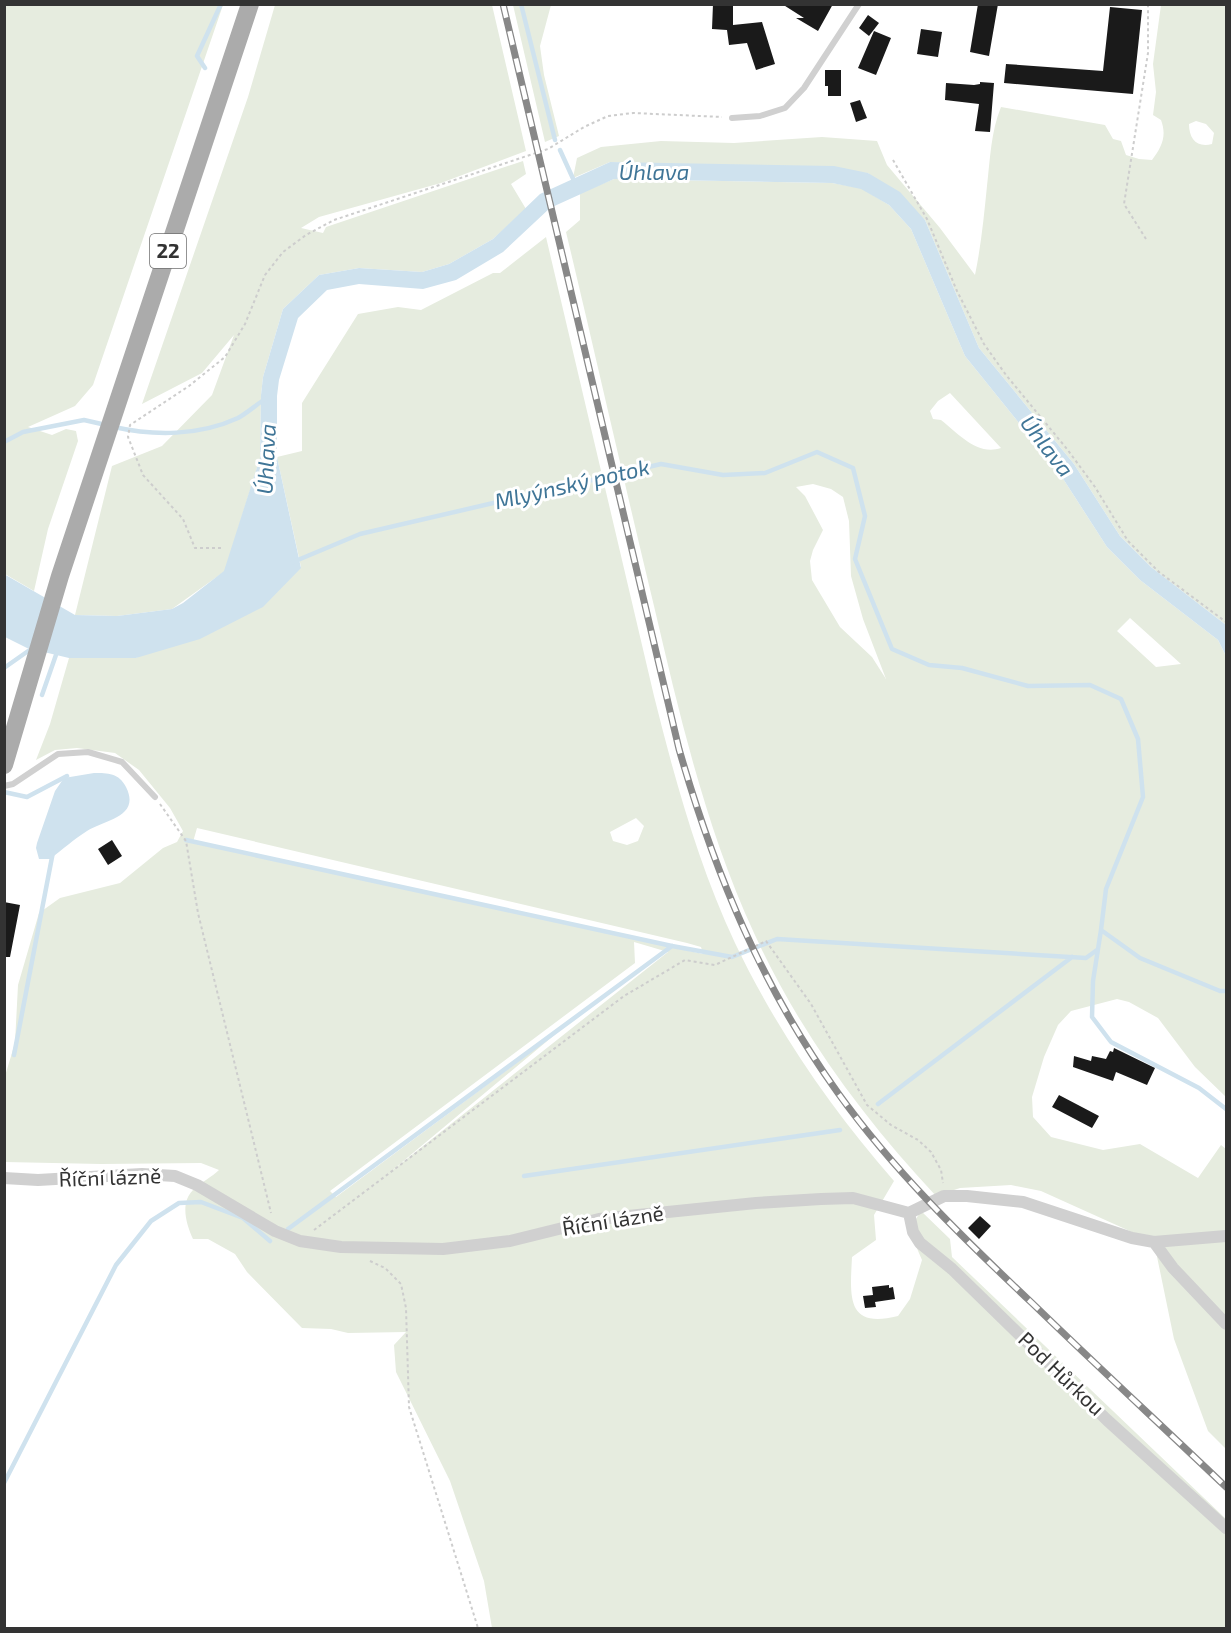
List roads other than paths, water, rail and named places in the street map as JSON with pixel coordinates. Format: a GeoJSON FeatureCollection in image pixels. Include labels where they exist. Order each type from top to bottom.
{"type":"FeatureCollection","features":[{"type":"Feature","properties":{"kind":"main road","name":"22"},"geometry":{"type":"LineString","coordinates":[[4,765],[60,576],[250,4]]}},
{"type":"Feature","properties":{"kind":"street","name":"Říční lázně"},"geometry":{"type":"LineString","coordinates":[[4,1178],[38,1180],[142,1174],[175,1176],[197,1185],[275,1231],[300,1240],[341,1247],[443,1249],[510,1241],[599,1219],[756,1203],[821,1199],[853,1198],[909,1213]]}},
{"type":"Feature","properties":{"kind":"street"},"geometry":{"type":"LineString","coordinates":[[909,1213],[944,1196],[968,1196],[1023,1202],[1132,1238],[1154,1242],[1227,1236]]}},
{"type":"Feature","properties":{"kind":"street","name":"Pod Hůrkou"},"geometry":{"type":"LineString","coordinates":[[909,1213],[913,1232],[920,1243],[952,1269],[1107,1420],[1227,1528]]}},
{"type":"Feature","properties":{"kind":"street"},"geometry":{"type":"LineString","coordinates":[[1154,1242],[1173,1268],[1227,1324]]}},
{"type":"Feature","properties":{"kind":"lane"},"geometry":{"type":"LineString","coordinates":[[732,118],[760,116],[790,104],[804,88],[859,4]]}},
{"type":"Feature","properties":{"kind":"lane"},"geometry":{"type":"LineString","coordinates":[[4,786],[13,784],[58,754],[87,752],[122,762],[155,797]]}},
{"type":"Feature","properties":{"kind":"water","name":"Úhlava"},"geometry":{"type":"Polygon","coordinates":[[[610,162],[834,166],[868,173],[900,192],[925,220],[979,348],[1074,464],[1120,536],[1151,567],[1226,625],[1226,656],[1218,640],[1140,580],[1107,547],[1060,474],[965,356],[911,229],[889,205],[861,189],[832,183],[614,179],[550,208],[503,252],[456,280],[423,289],[359,284],[327,290],[298,318],[279,380],[277,457],[301,568],[263,607],[200,639],[136,658],[69,658],[27,648],[5,637],[4,574],[75,615],[117,616],[172,609],[224,571],[260,458],[263,377],[283,309],[319,275],[359,268],[422,272],[449,264],[493,239],[540,194],[610,162]]]}},
{"type":"Feature","properties":{"kind":"water"},"geometry":{"type":"Polygon","coordinates":[[[94,773],[113,775],[120,779],[126,787],[129,805],[119,816],[87,831],[50,859],[39,859],[37,843],[55,791],[64,778],[94,773]]]}},
{"type":"Feature","properties":{"kind":"waterway"},"geometry":{"type":"LineString","coordinates":[[205,68],[197,56],[221,4]]}},
{"type":"Feature","properties":{"kind":"waterway"},"geometry":{"type":"LineString","coordinates":[[521,4],[555,140]]}},
{"type":"Feature","properties":{"kind":"waterway"},"geometry":{"type":"LineString","coordinates":[[560,150],[575,183]]}},
{"type":"Feature","properties":{"kind":"waterway"},"geometry":{"type":"LineString","coordinates":[[114,427],[161,433],[192,431],[238,418],[265,399]]}},
{"type":"Feature","properties":{"kind":"waterway"},"geometry":{"type":"LineString","coordinates":[[4,442],[23,432],[84,420],[106,425]]}},
{"type":"Feature","properties":{"kind":"waterway","name":"Mlyýnský potok"},"geometry":{"type":"LineString","coordinates":[[293,562],[360,534],[661,464],[723,475],[765,473],[817,452],[853,468],[865,516],[855,559],[892,649],[929,665],[962,668],[1028,686],[1090,685],[1121,699],[1138,739],[1143,797],[1106,889],[1101,930],[1140,958],[1220,991],[1226,991]]}},
{"type":"Feature","properties":{"kind":"waterway"},"geometry":{"type":"LineString","coordinates":[[4,668],[31,649]]}},
{"type":"Feature","properties":{"kind":"waterway"},"geometry":{"type":"LineString","coordinates":[[42,695],[57,652]]}},
{"type":"Feature","properties":{"kind":"waterway"},"geometry":{"type":"LineString","coordinates":[[4,792],[27,797],[67,776]]}},
{"type":"Feature","properties":{"kind":"waterway"},"geometry":{"type":"LineString","coordinates":[[186,840],[672,946],[732,957],[777,939],[1086,958],[1097,950]]}},
{"type":"Feature","properties":{"kind":"waterway"},"geometry":{"type":"LineString","coordinates":[[14,1055],[53,852]]}},
{"type":"Feature","properties":{"kind":"waterway"},"geometry":{"type":"LineString","coordinates":[[1101,930],[1093,981],[1092,1017],[1111,1042],[1199,1088],[1226,1109]]}},
{"type":"Feature","properties":{"kind":"waterway"},"geometry":{"type":"LineString","coordinates":[[288,1229],[672,946]]}},
{"type":"Feature","properties":{"kind":"waterway"},"geometry":{"type":"LineString","coordinates":[[878,1104],[1072,957]]}},
{"type":"Feature","properties":{"kind":"waterway"},"geometry":{"type":"LineString","coordinates":[[524,1176],[840,1130]]}},
{"type":"Feature","properties":{"kind":"waterway"},"geometry":{"type":"LineString","coordinates":[[4,1483],[116,1265],[151,1221],[179,1203],[201,1202],[243,1218],[270,1241]]}},
{"type":"Feature","properties":{"kind":"railway"},"geometry":{"type":"LineString","coordinates":[[503,4],[679,749],[708,841],[764,971],[786,1012],[838,1093],[906,1176],[980,1253],[1226,1487]]}}]}
